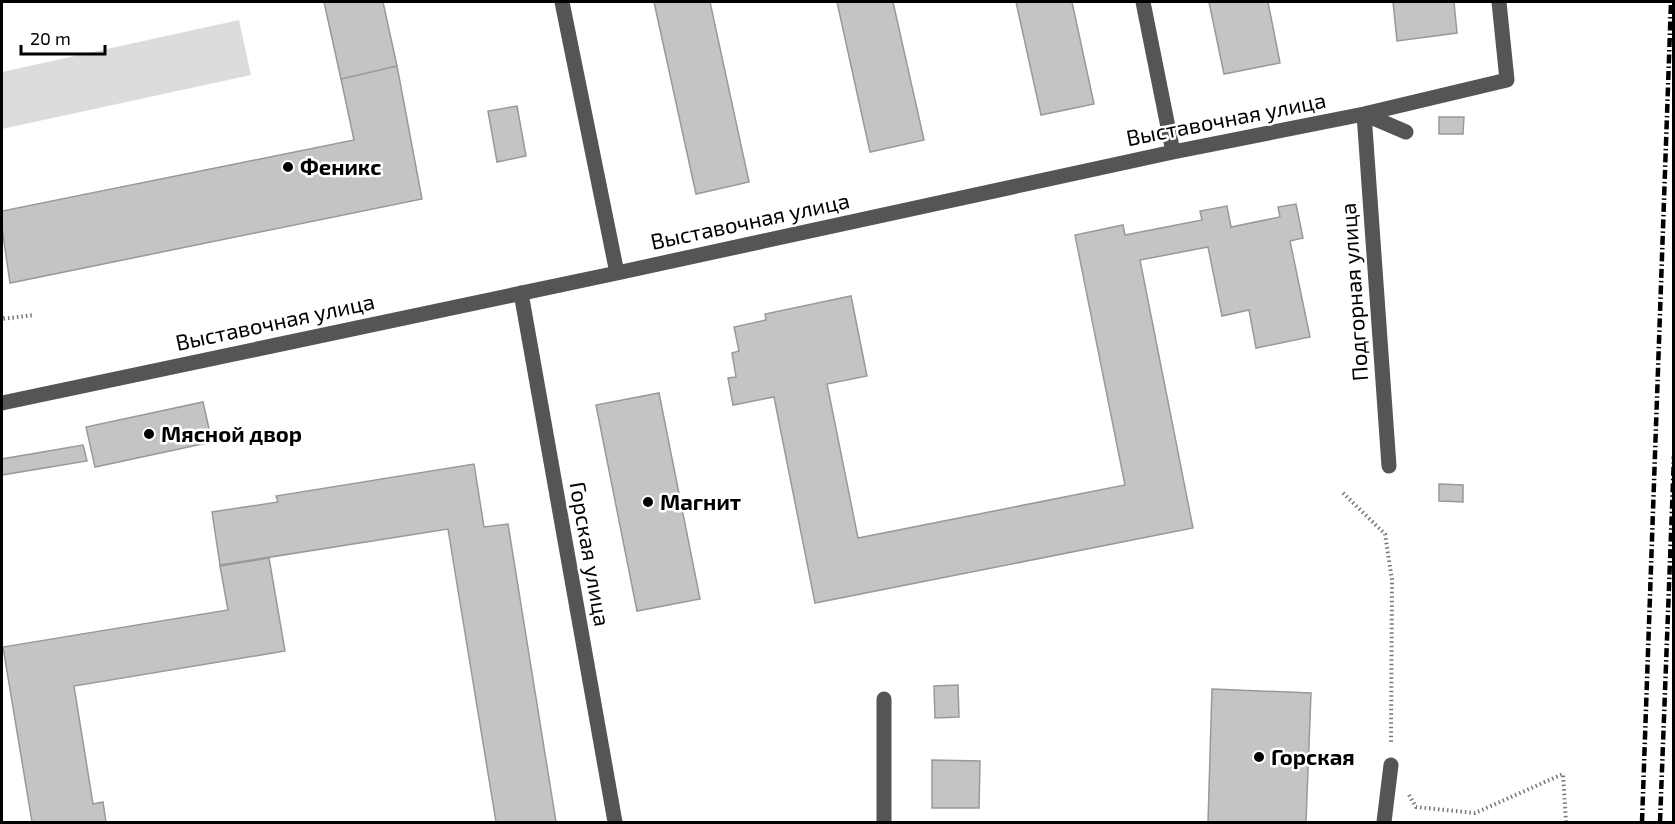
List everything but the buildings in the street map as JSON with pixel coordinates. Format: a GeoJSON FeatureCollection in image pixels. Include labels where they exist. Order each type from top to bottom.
{"type":"FeatureCollection","features":[{"type":"Feature","properties":{"kind":"street"},"geometry":{"type":"LineString","coordinates":[[562,2],[617,273]]}},
{"type":"Feature","properties":{"kind":"street"},"geometry":{"type":"LineString","coordinates":[[1143,2],[1173,152]]}},
{"type":"Feature","properties":{"kind":"street","name":"Выставочная улица"},"geometry":{"type":"LineString","coordinates":[[2,403],[1173,152],[1364,114],[1508,80],[1499,2]]}},
{"type":"Feature","properties":{"kind":"street"},"geometry":{"type":"LineString","coordinates":[[1364,114],[1406,132]]}},
{"type":"Feature","properties":{"kind":"street","name":"Подгорная улица"},"geometry":{"type":"LineString","coordinates":[[1364,114],[1389,466]]}},
{"type":"Feature","properties":{"kind":"street","name":"Горская улица"},"geometry":{"type":"LineString","coordinates":[[521,292],[615,822]]}},
{"type":"Feature","properties":{"kind":"street"},"geometry":{"type":"LineString","coordinates":[[884,699],[884,822]]}},
{"type":"Feature","properties":{"kind":"street"},"geometry":{"type":"LineString","coordinates":[[1384,822],[1391,765]]}},
{"type":"Feature","properties":{"kind":"path"},"geometry":{"type":"LineString","coordinates":[[2,319],[34,315]]}},
{"type":"Feature","properties":{"kind":"path"},"geometry":{"type":"LineString","coordinates":[[1343,493],[1385,534],[1392,580],[1391,765],[1416,807],[1475,813],[1563,774],[1566,822]]}},
{"type":"Feature","properties":{"kind":"shaded area"},"geometry":{"type":"Polygon","coordinates":[[[239,20],[251,75],[2,129],[2,72],[239,20]]]}},
{"type":"Feature","properties":{"kind":"railway"},"geometry":{"type":"LineString","coordinates":[[1642,822],[1671,2]]}},
{"type":"Feature","properties":{"kind":"railway"},"geometry":{"type":"LineString","coordinates":[[1660,822],[1674,456]]}},
{"type":"Feature","properties":{"kind":"place","name":"Феникс"},"geometry":{"type":"Point","coordinates":[288,167]}},
{"type":"Feature","properties":{"kind":"place","name":"Мясной двор"},"geometry":{"type":"Point","coordinates":[149,434]}},
{"type":"Feature","properties":{"kind":"place","name":"Магнит"},"geometry":{"type":"Point","coordinates":[648,502]}},
{"type":"Feature","properties":{"kind":"place","name":"Горская"},"geometry":{"type":"Point","coordinates":[1259,757]}}]}
